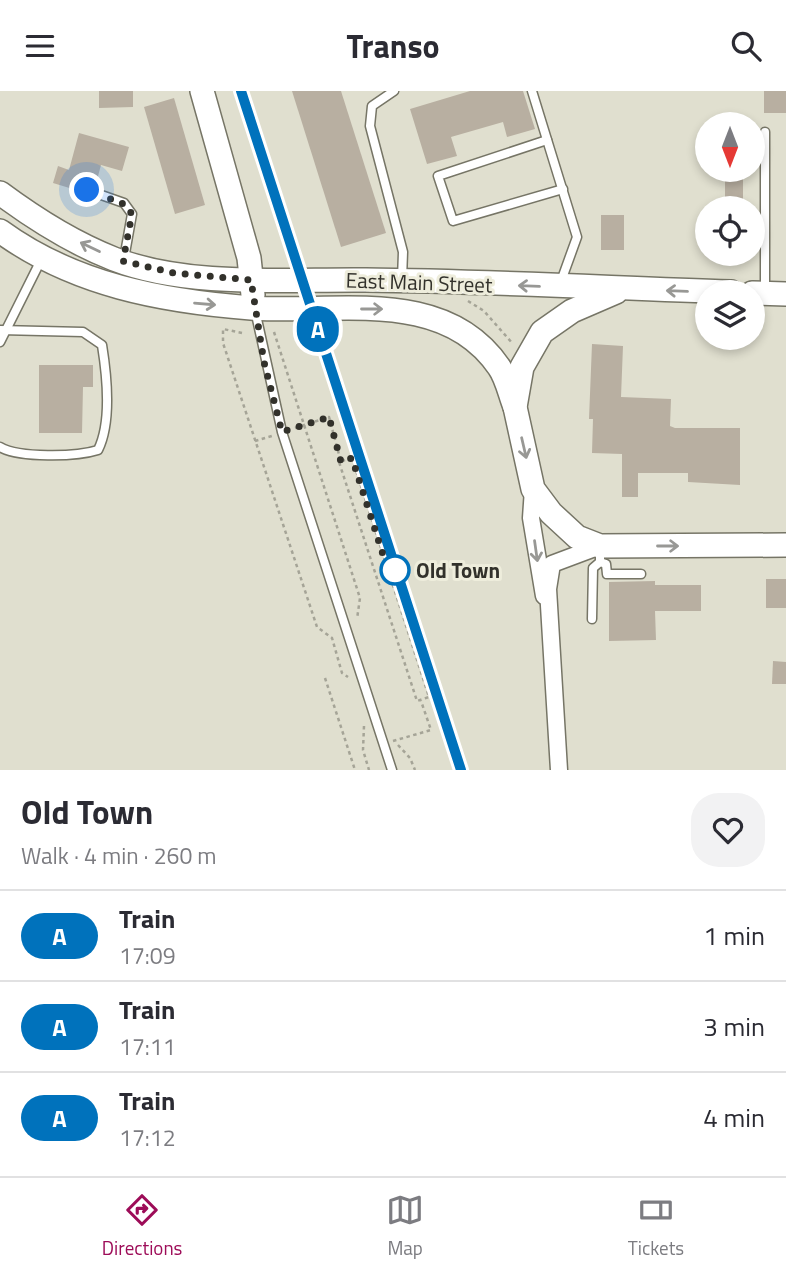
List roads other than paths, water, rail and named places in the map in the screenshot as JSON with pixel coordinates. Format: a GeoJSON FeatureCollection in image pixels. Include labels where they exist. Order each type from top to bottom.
{"type":"FeatureCollection","features":[{"type":"Feature","properties":{"kind":"main road"},"geometry":{"type":"LineString","coordinates":[[202,91],[249,258],[254,308]]}},
{"type":"Feature","properties":{"kind":"main road","name":"East Main Street"},"geometry":{"type":"LineString","coordinates":[[0,193],[28,214],[74,240],[123,261],[174,273],[251,280],[402,281],[695,291]]}},
{"type":"Feature","properties":{"kind":"main road","name":"East Main Street"},"geometry":{"type":"LineString","coordinates":[[0,231],[66,270],[132,293],[254,308],[406,309],[444,322],[473,339],[500,368],[515,407]]}},
{"type":"Feature","properties":{"kind":"main road"},"geometry":{"type":"LineString","coordinates":[[622,289],[572,311],[542,332],[522,367],[515,407],[533,489],[551,513],[600,554],[786,545]]}},
{"type":"Feature","properties":{"kind":"street"},"geometry":{"type":"LineString","coordinates":[[533,489],[531,518],[541,586],[549,611]]}},
{"type":"Feature","properties":{"kind":"street"},"geometry":{"type":"LineString","coordinates":[[559,770],[548,589],[552,564],[600,554]]}},
{"type":"Feature","properties":{"kind":"lane"},"geometry":{"type":"LineString","coordinates":[[394,91],[372,106],[370,126],[403,252],[402,281]]}},
{"type":"Feature","properties":{"kind":"lane"},"geometry":{"type":"LineString","coordinates":[[531,91],[577,237],[564,265],[560,287]]}},
{"type":"Feature","properties":{"kind":"lane"},"geometry":{"type":"LineString","coordinates":[[765,132],[768,293]]}},
{"type":"Feature","properties":{"kind":"lane"},"geometry":{"type":"LineString","coordinates":[[547,140],[438,176],[453,222],[563,189]]}},
{"type":"Feature","properties":{"kind":"lane"},"geometry":{"type":"LineString","coordinates":[[87,190],[124,204],[132,214],[123,261]]}},
{"type":"Feature","properties":{"kind":"lane"},"geometry":{"type":"LineString","coordinates":[[0,342],[3,330],[42,257]]}},
{"type":"Feature","properties":{"kind":"lane"},"geometry":{"type":"LineString","coordinates":[[254,308],[282,432],[392,770]]}},
{"type":"Feature","properties":{"kind":"lane"},"geometry":{"type":"LineString","coordinates":[[0,447],[11,453],[85,454],[98,450],[105,437],[106,365],[102,345],[83,332],[3,330]]}},
{"type":"Feature","properties":{"kind":"lane"},"geometry":{"type":"LineString","coordinates":[[600,554],[606,564],[607,575],[641,574]]}},
{"type":"Feature","properties":{"kind":"lane"},"geometry":{"type":"LineString","coordinates":[[592,619],[593,568],[600,554]]}},
{"type":"Feature","properties":{"kind":"railway"},"geometry":{"type":"LineString","coordinates":[[241,91],[461,770]]}},
{"type":"Feature","properties":{"kind":"train","name":"A"},"geometry":{"type":"LineString","coordinates":[[241,91],[461,770]]}},
{"type":"Feature","properties":{"kind":"place","name":"Old Town"},"geometry":{"type":"Point","coordinates":[395,570]}}]}
